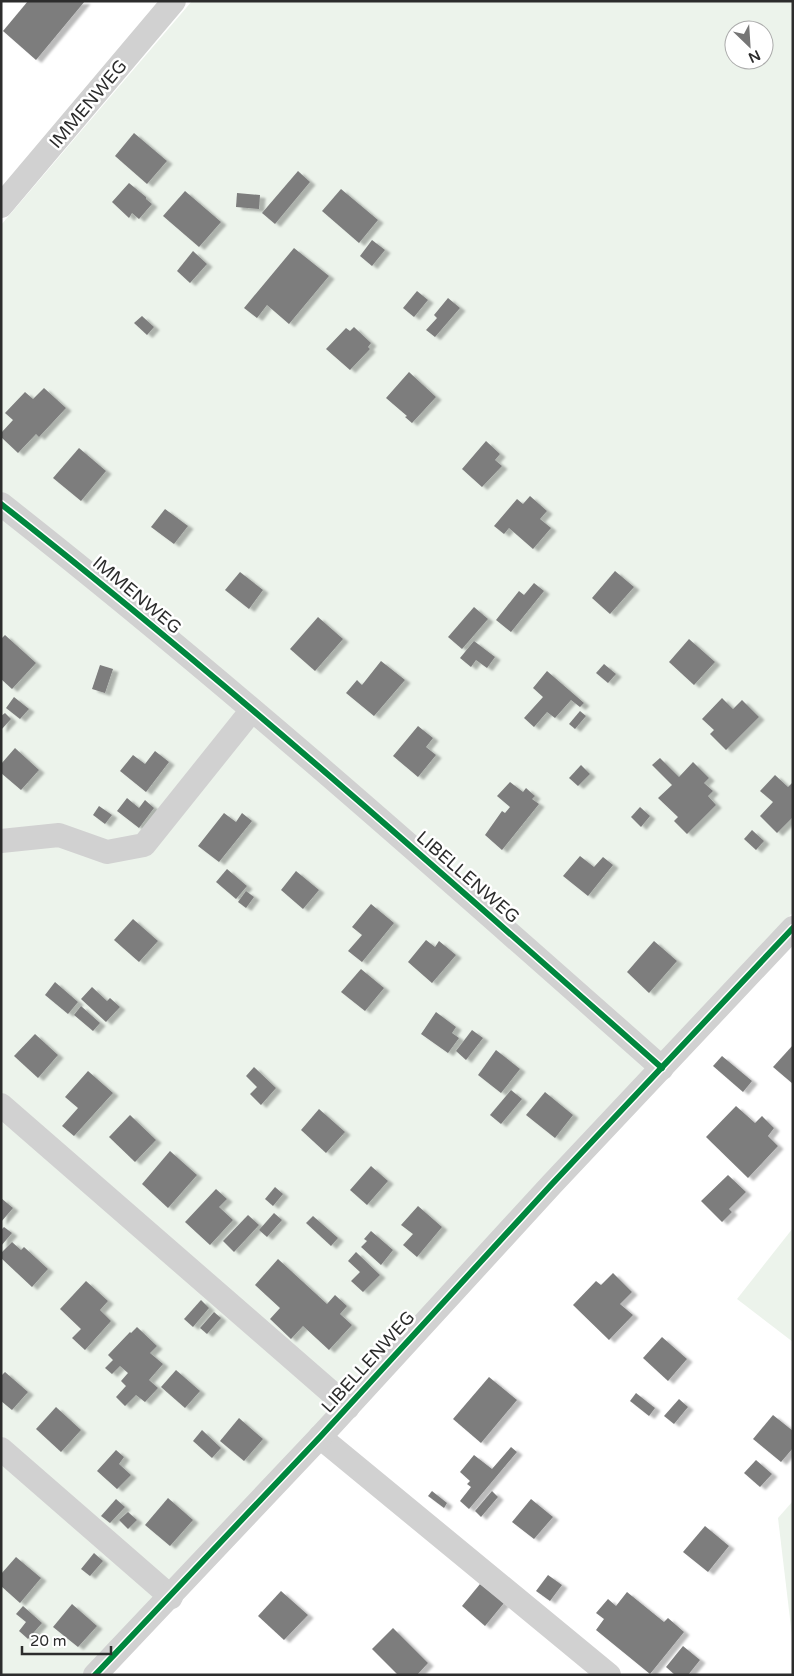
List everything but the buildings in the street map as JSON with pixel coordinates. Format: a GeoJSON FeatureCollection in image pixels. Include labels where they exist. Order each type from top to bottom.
{"type":"FeatureCollection","features":[{"type":"Feature","properties":{"kind":"street","name":"IMMENWEG"},"geometry":{"type":"LineString","coordinates":[[1,206],[174,1]]}},
{"type":"Feature","properties":{"kind":"street","name":"IMMENWEG"},"geometry":{"type":"LineString","coordinates":[[1,504],[55,546],[252,710]]}},
{"type":"Feature","properties":{"kind":"street"},"geometry":{"type":"LineString","coordinates":[[1,841],[59,834],[107,852],[144,845],[252,710]]}},
{"type":"Feature","properties":{"kind":"street","name":"LIBELLENWEG"},"geometry":{"type":"LineString","coordinates":[[252,710],[442,873],[662,1068]]}},
{"type":"Feature","properties":{"kind":"street","name":"LIBELLENWEG"},"geometry":{"type":"LineString","coordinates":[[95,1675],[320,1438],[464,1279],[793,928]]}},
{"type":"Feature","properties":{"kind":"street","name":"LIBELLENWEG"},"geometry":{"type":"LineString","coordinates":[[1,1105],[348,1407]]}},
{"type":"Feature","properties":{"kind":"street","name":"LIBELLENWEG"},"geometry":{"type":"LineString","coordinates":[[320,1438],[610,1675]]}},
{"type":"Feature","properties":{"kind":"street"},"geometry":{"type":"LineString","coordinates":[[1,1449],[170,1597]]}},
{"type":"Feature","properties":{"kind":"shaded area"},"geometry":{"type":"Polygon","coordinates":[[[192,1],[793,1],[793,912],[329,1416],[82,1675],[1,1675],[1,225],[192,1]]]}},
{"type":"Feature","properties":{"kind":"shaded area"},"geometry":{"type":"Polygon","coordinates":[[[793,1228],[793,1342],[737,1299],[793,1228]]]}},
{"type":"Feature","properties":{"kind":"shaded area"},"geometry":{"type":"Polygon","coordinates":[[[793,1501],[793,1644],[778,1518],[793,1501]]]}},
{"type":"Feature","properties":{"kind":"cycle path"},"geometry":{"type":"LineString","coordinates":[[1,504],[253,710],[418,852],[662,1068]]}},
{"type":"Feature","properties":{"kind":"cycle path"},"geometry":{"type":"LineString","coordinates":[[95,1675],[320,1437],[552,1184],[793,928]]}}]}
